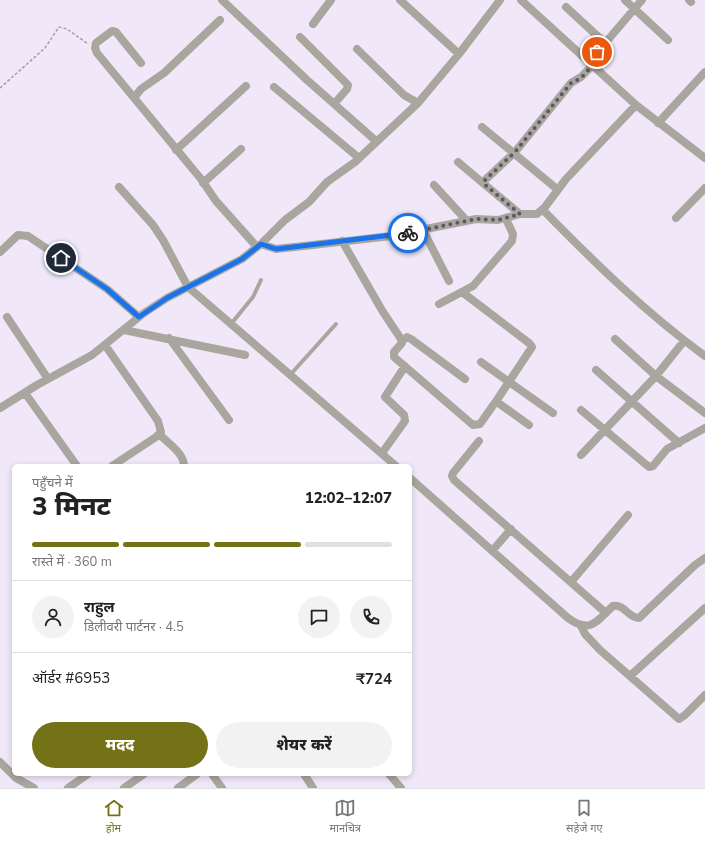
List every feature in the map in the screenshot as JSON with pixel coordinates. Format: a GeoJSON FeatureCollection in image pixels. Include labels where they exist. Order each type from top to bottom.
{"type":"FeatureCollection","features":[{"type":"Feature","properties":{"kind":"street"},"geometry":{"type":"LineString","coordinates":[[222,0],[376,141]]}},
{"type":"Feature","properties":{"kind":"street"},"geometry":{"type":"LineString","coordinates":[[313,24],[331,0]]}},
{"type":"Feature","properties":{"kind":"street"},"geometry":{"type":"LineString","coordinates":[[400,0],[459,54]]}},
{"type":"Feature","properties":{"kind":"street"},"geometry":{"type":"LineString","coordinates":[[0,408],[92,355],[132,323],[167,298],[242,259],[259,246],[285,220],[309,202],[327,182],[359,158],[418,103],[459,54],[500,0]]}},
{"type":"Feature","properties":{"kind":"street"},"geometry":{"type":"LineString","coordinates":[[521,0],[636,105],[705,158]]}},
{"type":"Feature","properties":{"kind":"street"},"geometry":{"type":"LineString","coordinates":[[625,0],[668,40]]}},
{"type":"Feature","properties":{"kind":"street"},"geometry":{"type":"LineString","coordinates":[[484,184],[486,179],[515,152],[571,83],[581,78],[605,43],[642,0]]}},
{"type":"Feature","properties":{"kind":"street"},"geometry":{"type":"LineString","coordinates":[[566,7],[605,43]]}},
{"type":"Feature","properties":{"kind":"street"},"geometry":{"type":"LineString","coordinates":[[134,98],[142,89],[164,73],[220,20]]}},
{"type":"Feature","properties":{"kind":"street"},"geometry":{"type":"LineString","coordinates":[[141,63],[116,32],[112,31],[96,43],[95,48],[216,201],[259,246],[276,249],[384,237],[476,219],[506,219],[520,214],[533,215],[543,210],[557,188],[636,105]]}},
{"type":"Feature","properties":{"kind":"street"},"geometry":{"type":"LineString","coordinates":[[300,37],[348,85],[347,89],[334,104]]}},
{"type":"Feature","properties":{"kind":"street"},"geometry":{"type":"LineString","coordinates":[[357,49],[404,95],[418,103]]}},
{"type":"Feature","properties":{"kind":"street"},"geometry":{"type":"LineString","coordinates":[[658,122],[705,72]]}},
{"type":"Feature","properties":{"kind":"street"},"geometry":{"type":"LineString","coordinates":[[176,150],[246,86]]}},
{"type":"Feature","properties":{"kind":"street"},"geometry":{"type":"LineString","coordinates":[[274,87],[359,158]]}},
{"type":"Feature","properties":{"kind":"street"},"geometry":{"type":"LineString","coordinates":[[482,127],[515,152],[557,188]]}},
{"type":"Feature","properties":{"kind":"street"},"geometry":{"type":"LineString","coordinates":[[203,183],[241,149]]}},
{"type":"Feature","properties":{"kind":"street"},"geometry":{"type":"LineString","coordinates":[[458,162],[520,214]]}},
{"type":"Feature","properties":{"kind":"street"},"geometry":{"type":"LineString","coordinates":[[434,185],[467,221]]}},
{"type":"Feature","properties":{"kind":"street"},"geometry":{"type":"LineString","coordinates":[[119,187],[160,235],[188,287],[394,464]]}},
{"type":"Feature","properties":{"kind":"street"},"geometry":{"type":"LineString","coordinates":[[676,218],[705,188]]}},
{"type":"Feature","properties":{"kind":"street"},"geometry":{"type":"LineString","coordinates":[[543,210],[596,265],[684,341],[705,356]]}},
{"type":"Feature","properties":{"kind":"street"},"geometry":{"type":"LineString","coordinates":[[439,304],[462,292],[478,281],[512,241],[513,234],[506,219]]}},
{"type":"Feature","properties":{"kind":"street"},"geometry":{"type":"LineString","coordinates":[[423,230],[449,281]]}},
{"type":"Feature","properties":{"kind":"street"},"geometry":{"type":"LineString","coordinates":[[0,252],[18,235],[28,236],[107,289],[132,323],[169,338],[245,355]]}},
{"type":"Feature","properties":{"kind":"street"},"geometry":{"type":"LineString","coordinates":[[342,241],[402,341]]}},
{"type":"Feature","properties":{"kind":"street"},"geometry":{"type":"LineString","coordinates":[[462,292],[532,345],[530,352],[480,424],[473,425],[394,357],[393,354],[402,341],[407,337],[411,338],[465,379]]}},
{"type":"Feature","properties":{"kind":"street"},"geometry":{"type":"LineString","coordinates":[[7,317],[48,379]]}},
{"type":"Feature","properties":{"kind":"street"},"geometry":{"type":"LineString","coordinates":[[169,338],[229,420]]}},
{"type":"Feature","properties":{"kind":"street"},"geometry":{"type":"LineString","coordinates":[[615,339],[656,376],[705,413]]}},
{"type":"Feature","properties":{"kind":"street"},"geometry":{"type":"LineString","coordinates":[[581,455],[656,376],[684,341]]}},
{"type":"Feature","properties":{"kind":"street"},"geometry":{"type":"LineString","coordinates":[[105,345],[160,426],[159,434],[115,464]]}},
{"type":"Feature","properties":{"kind":"street"},"geometry":{"type":"LineString","coordinates":[[481,362],[553,413]]}},
{"type":"Feature","properties":{"kind":"street"},"geometry":{"type":"LineString","coordinates":[[382,454],[406,421],[404,416],[385,396],[405,366]]}},
{"type":"Feature","properties":{"kind":"street"},"geometry":{"type":"LineString","coordinates":[[596,370],[679,443]]}},
{"type":"Feature","properties":{"kind":"street"},"geometry":{"type":"LineString","coordinates":[[25,393],[76,464]]}},
{"type":"Feature","properties":{"kind":"street"},"geometry":{"type":"LineString","coordinates":[[495,403],[498,403],[529,425]]}},
{"type":"Feature","properties":{"kind":"street"},"geometry":{"type":"LineString","coordinates":[[581,410],[649,467],[652,466],[663,452],[705,428]]}},
{"type":"Feature","properties":{"kind":"street"},"geometry":{"type":"LineString","coordinates":[[159,434],[178,452],[183,459],[184,464]]}},
{"type":"Feature","properties":{"kind":"street"},"geometry":{"type":"LineString","coordinates":[[479,442],[452,476],[606,613]]}},
{"type":"Feature","properties":{"kind":"street"},"geometry":{"type":"LineString","coordinates":[[412,480],[568,618],[581,626],[587,627],[592,625],[613,606],[625,609],[633,617],[639,618],[694,565],[705,558]]}},
{"type":"Feature","properties":{"kind":"street"},"geometry":{"type":"LineString","coordinates":[[571,582],[628,515]]}},
{"type":"Feature","properties":{"kind":"street"},"geometry":{"type":"LineString","coordinates":[[492,551],[511,529]]}},
{"type":"Feature","properties":{"kind":"street"},"geometry":{"type":"LineString","coordinates":[[630,676],[705,608]]}},
{"type":"Feature","properties":{"kind":"street"},"geometry":{"type":"LineString","coordinates":[[581,626],[588,638],[679,718],[685,715],[705,695]]}},
{"type":"Feature","properties":{"kind":"street"},"geometry":{"type":"LineString","coordinates":[[0,762],[12,774]]}},
{"type":"Feature","properties":{"kind":"street"},"geometry":{"type":"LineString","coordinates":[[14,776],[34,788]]}},
{"type":"Feature","properties":{"kind":"street"},"geometry":{"type":"LineString","coordinates":[[68,788],[85,776]]}},
{"type":"Feature","properties":{"kind":"street"},"geometry":{"type":"LineString","coordinates":[[124,788],[141,776]]}},
{"type":"Feature","properties":{"kind":"street"},"geometry":{"type":"LineString","coordinates":[[178,788],[194,776]]}},
{"type":"Feature","properties":{"kind":"street"},"geometry":{"type":"LineString","coordinates":[[213,776],[222,788]]}},
{"type":"Feature","properties":{"kind":"street"},"geometry":{"type":"LineString","coordinates":[[305,776],[313,788]]}},
{"type":"Feature","properties":{"kind":"street"},"geometry":{"type":"LineString","coordinates":[[391,776],[401,788]]}},
{"type":"Feature","properties":{"kind":"lane"},"geometry":{"type":"LineString","coordinates":[[231,324],[254,297],[261,280]]}},
{"type":"Feature","properties":{"kind":"lane"},"geometry":{"type":"LineString","coordinates":[[290,375],[336,324]]}},
{"type":"Feature","properties":{"kind":"path"},"geometry":{"type":"LineString","coordinates":[[0,88],[45,48],[59,27],[67,29],[95,48]]}},
{"type":"Feature","properties":{"kind":"way so far"},"geometry":{"type":"LineString","coordinates":[[408,233],[476,219],[506,219],[520,214],[484,184],[484,181],[515,152],[571,83],[581,78],[593,65],[589,62],[597,52]]}},
{"type":"Feature","properties":{"kind":"route"},"geometry":{"type":"LineString","coordinates":[[61,258],[107,289],[139,317],[167,298],[242,259],[261,244],[276,249],[408,233]]}}]}
